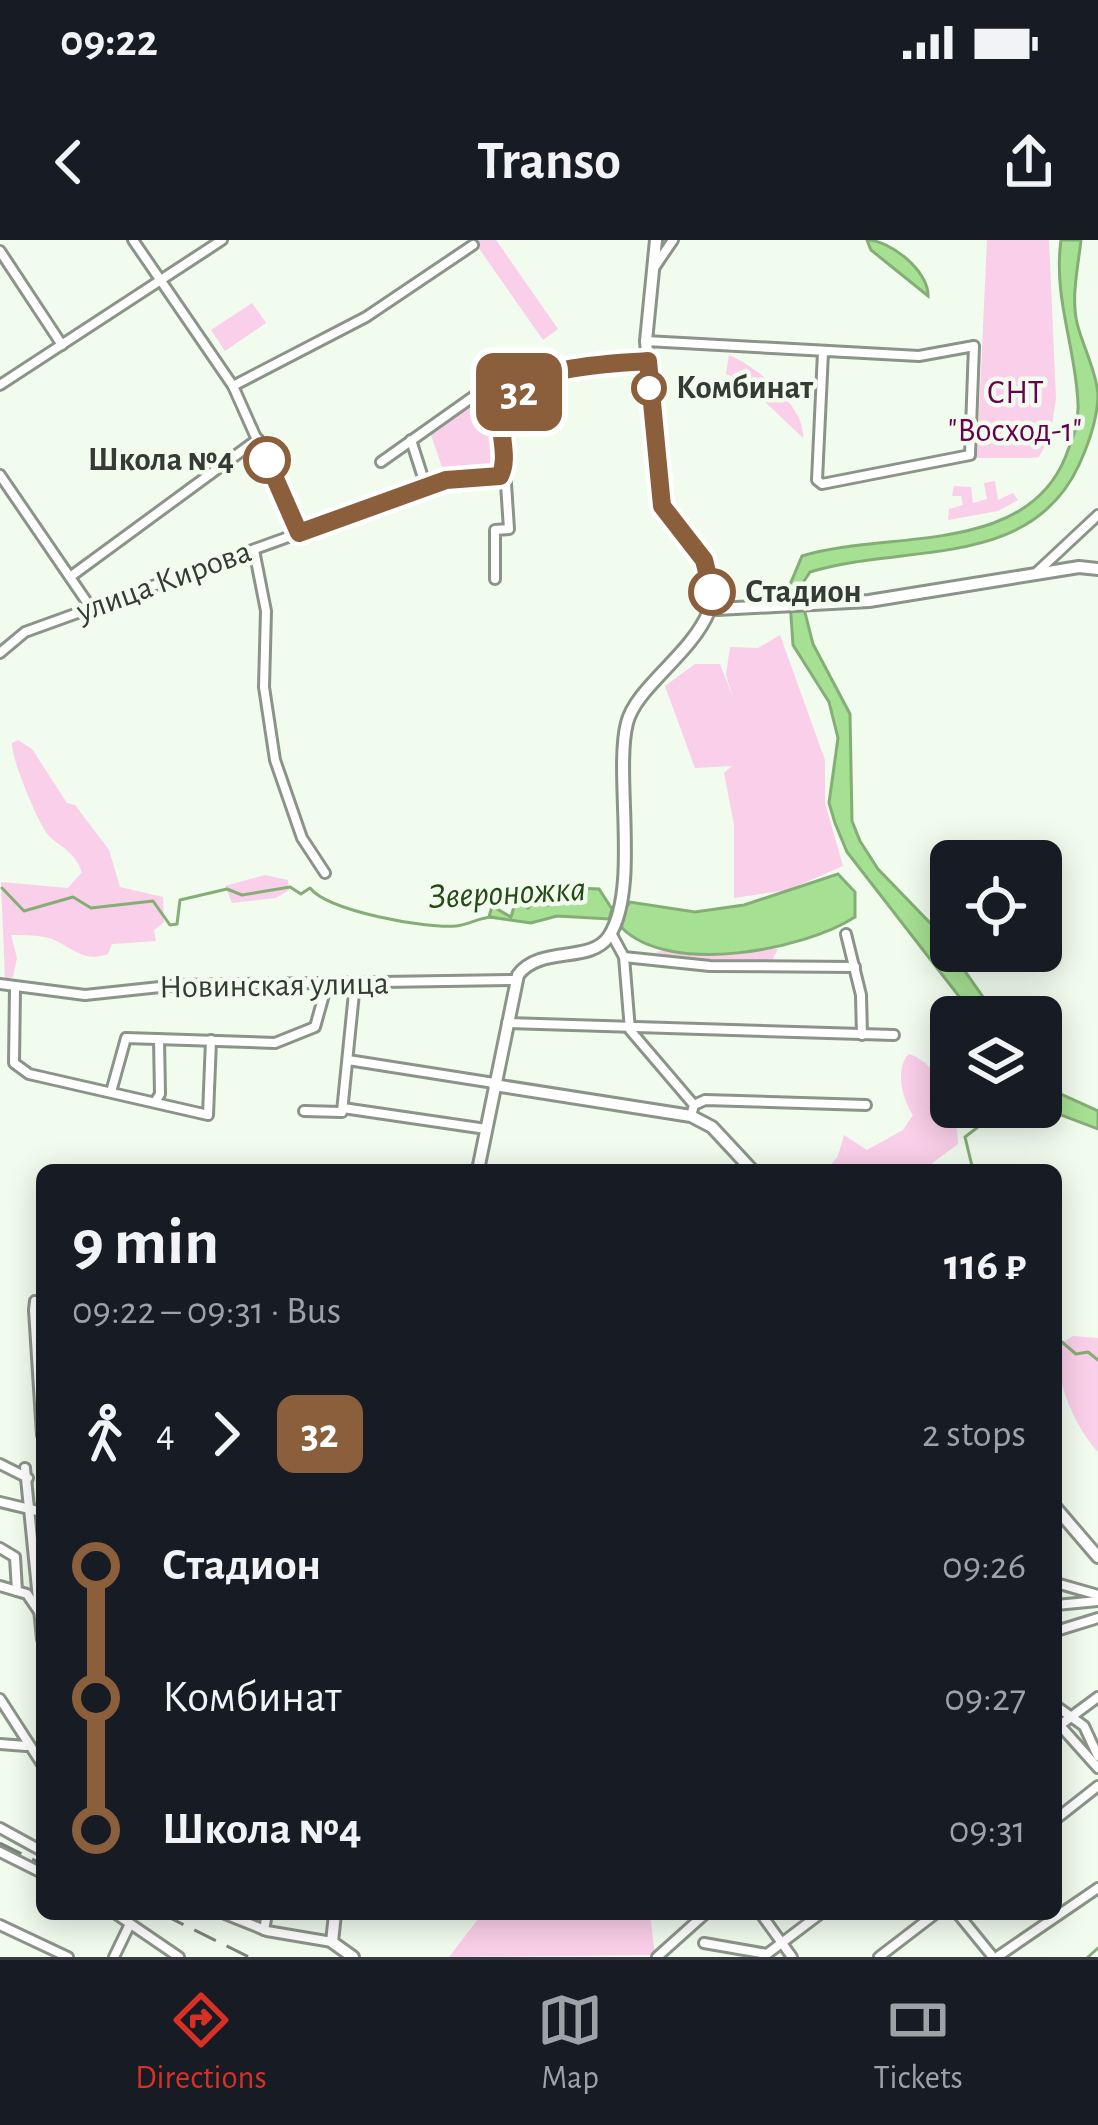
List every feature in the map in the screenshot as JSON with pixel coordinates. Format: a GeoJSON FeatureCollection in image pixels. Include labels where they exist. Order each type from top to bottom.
{"type":"FeatureCollection","features":[{"type":"Feature","properties":{"kind":"main road"},"geometry":{"type":"LineString","coordinates":[[479,1164],[516,980],[538,958],[599,945],[613,928],[627,813],[627,724],[637,704],[692,646],[711,606],[704,560],[662,506],[646,341],[656,240]]}},
{"type":"Feature","properties":{"kind":"main road"},"geometry":{"type":"LineString","coordinates":[[711,606],[829,604],[1096,567]]}},
{"type":"Feature","properties":{"kind":"main road"},"geometry":{"type":"LineString","coordinates":[[494,1084],[693,1110],[747,1164]]}},
{"type":"Feature","properties":{"kind":"main road"},"geometry":{"type":"LineString","coordinates":[[1062,1515],[1098,1557]]}},
{"type":"Feature","properties":{"kind":"main road"},"geometry":{"type":"LineString","coordinates":[[334,1920],[331,1943],[353,1957]]}},
{"type":"Feature","properties":{"kind":"street"},"geometry":{"type":"LineString","coordinates":[[133,240],[233,386],[299,533]]}},
{"type":"Feature","properties":{"kind":"street"},"geometry":{"type":"LineString","coordinates":[[0,385],[222,240]]}},
{"type":"Feature","properties":{"kind":"street"},"geometry":{"type":"LineString","coordinates":[[653,269],[673,240]]}},
{"type":"Feature","properties":{"kind":"street"},"geometry":{"type":"LineString","coordinates":[[233,386],[366,317],[473,245]]}},
{"type":"Feature","properties":{"kind":"street"},"geometry":{"type":"LineString","coordinates":[[0,251],[3,265],[62,345]]}},
{"type":"Feature","properties":{"kind":"street"},"geometry":{"type":"LineString","coordinates":[[646,341],[920,356],[974,346],[970,455],[822,484],[817,480],[824,352]]}},
{"type":"Feature","properties":{"kind":"street"},"geometry":{"type":"LineString","coordinates":[[381,462],[532,356]]}},
{"type":"Feature","properties":{"kind":"street"},"geometry":{"type":"LineString","coordinates":[[495,579],[494,530],[509,529],[506,404],[556,370],[648,361]]}},
{"type":"Feature","properties":{"kind":"street"},"geometry":{"type":"LineString","coordinates":[[70,577],[258,440]]}},
{"type":"Feature","properties":{"kind":"street"},"geometry":{"type":"LineString","coordinates":[[411,440],[426,487]]}},
{"type":"Feature","properties":{"kind":"street","name":"улица Кирова"},"geometry":{"type":"LineString","coordinates":[[0,653],[25,632],[446,480],[491,480],[505,469]]}},
{"type":"Feature","properties":{"kind":"street"},"geometry":{"type":"LineString","coordinates":[[0,475],[4,490],[91,608]]}},
{"type":"Feature","properties":{"kind":"street"},"geometry":{"type":"LineString","coordinates":[[1036,573],[1098,514]]}},
{"type":"Feature","properties":{"kind":"street"},"geometry":{"type":"LineString","coordinates":[[254,550],[264,592],[264,687],[274,760],[302,838],[325,873]]}},
{"type":"Feature","properties":{"kind":"street"},"geometry":{"type":"LineString","coordinates":[[613,928],[624,957],[630,1030],[693,1110],[743,1100],[866,1105]]}},
{"type":"Feature","properties":{"kind":"street"},"geometry":{"type":"LineString","coordinates":[[846,934],[855,967],[862,1035]]}},
{"type":"Feature","properties":{"kind":"street"},"geometry":{"type":"LineString","coordinates":[[624,957],[710,966],[855,967]]}},
{"type":"Feature","properties":{"kind":"street","name":"Новинская улица"},"geometry":{"type":"LineString","coordinates":[[0,984],[85,994],[179,985],[516,980]]}},
{"type":"Feature","properties":{"kind":"street"},"geometry":{"type":"LineString","coordinates":[[304,1111],[338,1115],[343,1108],[355,983]]}},
{"type":"Feature","properties":{"kind":"street"},"geometry":{"type":"LineString","coordinates":[[111,1092],[124,1039],[275,1043],[305,1034],[316,1023],[321,986]]}},
{"type":"Feature","properties":{"kind":"street"},"geometry":{"type":"LineString","coordinates":[[15,988],[11,1030],[18,1067],[111,1092],[210,1114],[211,1040]]}},
{"type":"Feature","properties":{"kind":"street"},"geometry":{"type":"LineString","coordinates":[[506,1023],[894,1035]]}},
{"type":"Feature","properties":{"kind":"street"},"geometry":{"type":"LineString","coordinates":[[154,1102],[160,1094],[159,1039]]}},
{"type":"Feature","properties":{"kind":"street"},"geometry":{"type":"LineString","coordinates":[[348,1060],[494,1084]]}},
{"type":"Feature","properties":{"kind":"street"},"geometry":{"type":"LineString","coordinates":[[343,1108],[486,1129]]}},
{"type":"Feature","properties":{"kind":"street"},"geometry":{"type":"LineString","coordinates":[[0,1464],[26,1473],[36,1508]]}},
{"type":"Feature","properties":{"kind":"street"},"geometry":{"type":"LineString","coordinates":[[0,1502],[36,1512]]}},
{"type":"Feature","properties":{"kind":"street"},"geometry":{"type":"LineString","coordinates":[[0,1548],[15,1557],[17,1591]]}},
{"type":"Feature","properties":{"kind":"street"},"geometry":{"type":"LineString","coordinates":[[1062,1585],[1098,1598]]}},
{"type":"Feature","properties":{"kind":"street"},"geometry":{"type":"LineString","coordinates":[[0,1586],[29,1594],[36,1606]]}},
{"type":"Feature","properties":{"kind":"street"},"geometry":{"type":"LineString","coordinates":[[1062,1604],[1098,1598]]}},
{"type":"Feature","properties":{"kind":"street"},"geometry":{"type":"LineString","coordinates":[[1062,1629],[1098,1618]]}},
{"type":"Feature","properties":{"kind":"street"},"geometry":{"type":"LineString","coordinates":[[1062,1722],[1098,1697]]}},
{"type":"Feature","properties":{"kind":"street"},"geometry":{"type":"LineString","coordinates":[[0,1700],[36,1756]]}},
{"type":"Feature","properties":{"kind":"street"},"geometry":{"type":"LineString","coordinates":[[1062,1710],[1074,1717],[1098,1756]]}},
{"type":"Feature","properties":{"kind":"street"},"geometry":{"type":"LineString","coordinates":[[1062,1729],[1098,1768]]}},
{"type":"Feature","properties":{"kind":"street"},"geometry":{"type":"LineString","coordinates":[[0,1744],[28,1746]]}},
{"type":"Feature","properties":{"kind":"street"},"geometry":{"type":"LineString","coordinates":[[1062,1814],[1098,1786]]}},
{"type":"Feature","properties":{"kind":"street"},"geometry":{"type":"LineString","coordinates":[[0,1828],[36,1848]]}},
{"type":"Feature","properties":{"kind":"street"},"geometry":{"type":"LineString","coordinates":[[0,1852],[36,1870]]}},
{"type":"Feature","properties":{"kind":"street"},"geometry":{"type":"LineString","coordinates":[[1062,1912],[1098,1888]]}},
{"type":"Feature","properties":{"kind":"street"},"geometry":{"type":"LineString","coordinates":[[123,1920],[178,1957]]}},
{"type":"Feature","properties":{"kind":"street"},"geometry":{"type":"LineString","coordinates":[[240,1920],[264,1930],[331,1943]]}},
{"type":"Feature","properties":{"kind":"street"},"geometry":{"type":"LineString","coordinates":[[264,1930],[266,1920]]}},
{"type":"Feature","properties":{"kind":"street"},"geometry":{"type":"LineString","coordinates":[[657,1957],[698,1920]]}},
{"type":"Feature","properties":{"kind":"street"},"geometry":{"type":"LineString","coordinates":[[765,1920],[792,1957]]}},
{"type":"Feature","properties":{"kind":"street"},"geometry":{"type":"LineString","coordinates":[[704,1943],[767,1954],[812,1920]]}},
{"type":"Feature","properties":{"kind":"street"},"geometry":{"type":"LineString","coordinates":[[880,1957],[927,1920]]}},
{"type":"Feature","properties":{"kind":"street"},"geometry":{"type":"LineString","coordinates":[[963,1920],[995,1957],[1050,1920]]}},
{"type":"Feature","properties":{"kind":"street"},"geometry":{"type":"LineString","coordinates":[[0,1925],[68,1957]]}},
{"type":"Feature","properties":{"kind":"street"},"geometry":{"type":"LineString","coordinates":[[114,1957],[129,1925]]}},
{"type":"Feature","properties":{"kind":"green space"},"geometry":{"type":"Polygon","coordinates":[[[473,240],[496,240],[558,329],[543,340],[473,240]]]}},
{"type":"Feature","properties":{"kind":"green space","name":"СНТ \"Восход-1\""},"geometry":{"type":"Polygon","coordinates":[[[987,240],[1049,240],[1056,399],[1050,436],[1039,457],[977,458],[987,240]]]}},
{"type":"Feature","properties":{"kind":"green space"},"geometry":{"type":"Polygon","coordinates":[[[252,303],[266,323],[225,351],[211,330],[252,303]]]}},
{"type":"Feature","properties":{"kind":"green space"},"geometry":{"type":"Polygon","coordinates":[[[729,355],[765,378],[788,401],[803,438],[743,381],[726,374],[729,355]]]}},
{"type":"Feature","properties":{"kind":"green space"},"geometry":{"type":"Polygon","coordinates":[[[496,385],[502,394],[495,413],[498,453],[493,473],[444,473],[431,435],[496,385]]]}},
{"type":"Feature","properties":{"kind":"green space"},"geometry":{"type":"Polygon","coordinates":[[[995,481],[998,500],[1013,493],[1018,500],[998,511],[948,520],[949,509],[963,505],[961,496],[952,496],[954,486],[971,487],[973,503],[987,499],[984,483],[995,481]]]}},
{"type":"Feature","properties":{"kind":"green space"},"geometry":{"type":"Polygon","coordinates":[[[780,635],[825,760],[825,803],[843,866],[788,890],[734,898],[734,825],[724,773],[732,766],[695,768],[665,686],[695,664],[720,664],[733,698],[726,675],[730,647],[758,648],[780,635]]]}},
{"type":"Feature","properties":{"kind":"green space"},"geometry":{"type":"Polygon","coordinates":[[[18,740],[32,749],[67,803],[75,805],[109,850],[120,887],[163,897],[164,922],[154,930],[156,941],[112,944],[108,954],[92,957],[48,938],[11,935],[17,958],[13,977],[5,979],[1,882],[68,888],[82,872],[40,821],[16,762],[12,743],[18,740]]]}},
{"type":"Feature","properties":{"kind":"green space"},"geometry":{"type":"Polygon","coordinates":[[[265,875],[288,880],[289,890],[276,898],[232,903],[225,886],[265,875]]]}},
{"type":"Feature","properties":{"kind":"green space"},"geometry":{"type":"Polygon","coordinates":[[[778,949],[772,961],[762,963],[671,959],[656,952],[778,949]]]}},
{"type":"Feature","properties":{"kind":"green space"},"geometry":{"type":"Polygon","coordinates":[[[909,1054],[930,1068],[930,1128],[956,1128],[958,1144],[931,1164],[832,1164],[844,1135],[867,1150],[903,1130],[913,1115],[903,1093],[902,1067],[909,1054]]]}},
{"type":"Feature","properties":{"kind":"green space"},"geometry":{"type":"Polygon","coordinates":[[[1073,1336],[1098,1338],[1098,1452],[1074,1416],[1063,1388],[1062,1342],[1073,1336]]]}},
{"type":"Feature","properties":{"kind":"green space"},"geometry":{"type":"Polygon","coordinates":[[[477,1920],[651,1920],[655,1955],[449,1957],[477,1920]]]}},
{"type":"Feature","properties":{"kind":"shaded area"},"geometry":{"type":"Polygon","coordinates":[[[867,240],[886,245],[915,267],[928,296],[871,250],[867,240]]]}},
{"type":"Feature","properties":{"kind":"shaded area"},"geometry":{"type":"Polygon","coordinates":[[[1061,240],[1081,240],[1075,313],[1098,394],[1086,448],[1057,499],[1030,522],[997,538],[810,572],[799,589],[813,644],[850,714],[852,821],[878,869],[930,923],[930,959],[847,852],[835,823],[829,803],[838,738],[829,702],[793,645],[789,587],[802,556],[986,526],[1018,511],[1045,490],[1065,458],[1078,411],[1059,261],[1061,240]]]}},
{"type":"Feature","properties":{"kind":"shaded area"},"geometry":{"type":"Polygon","coordinates":[[[838,874],[855,892],[855,917],[772,948],[737,953],[671,951],[644,943],[622,928],[621,914],[630,902],[695,912],[744,905],[838,874]]]}},
{"type":"Feature","properties":{"kind":"shaded area"},"geometry":{"type":"Polygon","coordinates":[[[575,888],[599,889],[612,909],[609,919],[557,916],[531,923],[489,917],[492,906],[511,917],[516,900],[528,908],[537,899],[547,905],[549,897],[563,901],[575,888]]]}},
{"type":"Feature","properties":{"kind":"shaded area"},"geometry":{"type":"Polygon","coordinates":[[[940,972],[966,972],[982,996],[959,996],[940,972]]]}},
{"type":"Feature","properties":{"kind":"shaded area"},"geometry":{"type":"Polygon","coordinates":[[[1062,1095],[1098,1111],[1098,1129],[1062,1115],[1062,1095]]]}},
{"type":"Feature","properties":{"kind":"waterway","name":"Звероножка"},"geometry":{"type":"LineString","coordinates":[[2,888],[24,911],[73,897],[91,908],[153,901],[170,925],[177,924],[180,900],[227,889],[242,895],[290,887],[301,894],[310,888],[336,904],[401,921],[456,926],[493,917]]}},
{"type":"Feature","properties":{"kind":"waterway"},"geometry":{"type":"LineString","coordinates":[[972,1164],[965,1137],[977,1128]]}},
{"type":"Feature","properties":{"kind":"waterway"},"geometry":{"type":"LineString","coordinates":[[1062,1342],[1076,1354],[1088,1352],[1098,1360]]}},
{"type":"Feature","properties":{"kind":"waterway"},"geometry":{"type":"LineString","coordinates":[[1088,1957],[1098,1948]]}},
{"type":"Feature","properties":{"kind":"railway"},"geometry":{"type":"LineString","coordinates":[[0,1843],[36,1861]]}},
{"type":"Feature","properties":{"kind":"railway"},"geometry":{"type":"LineString","coordinates":[[174,1920],[249,1957]]}},
{"type":"Feature","properties":{"kind":"bus line","name":"32"},"geometry":{"type":"LineString","coordinates":[[267,460],[299,533],[446,480],[500,476],[505,469],[504,410],[519,392],[556,370],[648,361],[662,506],[704,560],[712,592]]}},
{"type":"Feature","properties":{"kind":"place","name":"Комбинат"},"geometry":{"type":"Point","coordinates":[649,388]}},
{"type":"Feature","properties":{"kind":"place","name":"Школа №4"},"geometry":{"type":"Point","coordinates":[267,460]}},
{"type":"Feature","properties":{"kind":"place","name":"Стадион"},"geometry":{"type":"Point","coordinates":[712,592]}}]}
